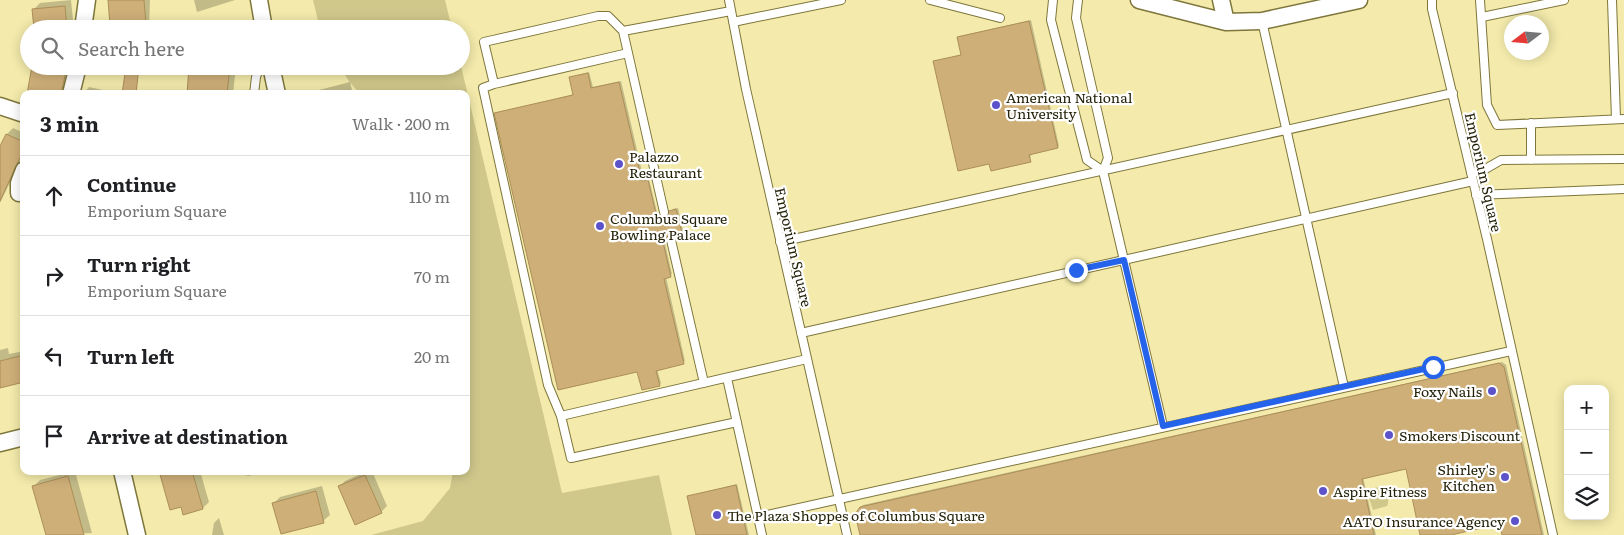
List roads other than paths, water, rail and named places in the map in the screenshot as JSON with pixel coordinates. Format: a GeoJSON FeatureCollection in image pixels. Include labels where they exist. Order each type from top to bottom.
{"type":"FeatureCollection","features":[{"type":"Feature","properties":{"kind":"street"},"geometry":{"type":"LineString","coordinates":[[84,20],[87,0]]}},
{"type":"Feature","properties":{"kind":"street"},"geometry":{"type":"LineString","coordinates":[[259,0],[262,20]]}},
{"type":"Feature","properties":{"kind":"street"},"geometry":{"type":"LineString","coordinates":[[1139,0],[1226,22],[1262,21],[1359,0]]}},
{"type":"Feature","properties":{"kind":"street"},"geometry":{"type":"LineString","coordinates":[[1221,0],[1226,22]]}},
{"type":"Feature","properties":{"kind":"street"},"geometry":{"type":"LineString","coordinates":[[72,90],[76,75]]}},
{"type":"Feature","properties":{"kind":"street"},"geometry":{"type":"LineString","coordinates":[[273,75],[276,90]]}},
{"type":"Feature","properties":{"kind":"street"},"geometry":{"type":"LineString","coordinates":[[0,106],[20,113]]}},
{"type":"Feature","properties":{"kind":"street"},"geometry":{"type":"LineString","coordinates":[[20,181],[20,193]]}},
{"type":"Feature","properties":{"kind":"street"},"geometry":{"type":"LineString","coordinates":[[0,443],[20,438]]}},
{"type":"Feature","properties":{"kind":"street"},"geometry":{"type":"LineString","coordinates":[[123,475],[137,535]]}},
{"type":"Feature","properties":{"kind":"lane","name":"Emporium Square"},"geometry":{"type":"LineString","coordinates":[[729,0],[780,242],[847,535]]}},
{"type":"Feature","properties":{"kind":"lane"},"geometry":{"type":"LineString","coordinates":[[733,22],[841,0]]}},
{"type":"Feature","properties":{"kind":"lane"},"geometry":{"type":"LineString","coordinates":[[930,0],[1000,18]]}},
{"type":"Feature","properties":{"kind":"lane"},"geometry":{"type":"LineString","coordinates":[[1053,0],[1052,20],[1087,160],[1103,171]]}},
{"type":"Feature","properties":{"kind":"lane"},"geometry":{"type":"LineString","coordinates":[[1078,0],[1076,18],[1108,158],[1103,171],[1163,426]]}},
{"type":"Feature","properties":{"kind":"lane","name":"Emporium Square"},"geometry":{"type":"LineString","coordinates":[[1432,0],[1432,9],[1453,93],[1553,535]]}},
{"type":"Feature","properties":{"kind":"lane"},"geometry":{"type":"LineString","coordinates":[[1480,0],[1487,105],[1496,125],[1620,119],[1612,0]]}},
{"type":"Feature","properties":{"kind":"lane"},"geometry":{"type":"LineString","coordinates":[[1482,17],[1564,0]]}},
{"type":"Feature","properties":{"kind":"lane"},"geometry":{"type":"LineString","coordinates":[[623,31],[730,11]]}},
{"type":"Feature","properties":{"kind":"lane"},"geometry":{"type":"LineString","coordinates":[[494,84],[484,42],[598,16],[608,16],[623,31],[664,212]]}},
{"type":"Feature","properties":{"kind":"lane"},"geometry":{"type":"LineString","coordinates":[[1262,21],[1344,387]]}},
{"type":"Feature","properties":{"kind":"lane"},"geometry":{"type":"LineString","coordinates":[[628,53],[483,88],[548,385],[560,416],[571,458],[737,422]]}},
{"type":"Feature","properties":{"kind":"lane"},"geometry":{"type":"LineString","coordinates":[[254,90],[257,75]]}},
{"type":"Feature","properties":{"kind":"lane"},"geometry":{"type":"LineString","coordinates":[[780,242],[1453,93]]}},
{"type":"Feature","properties":{"kind":"lane"},"geometry":{"type":"LineString","coordinates":[[1530,123],[1531,160]]}},
{"type":"Feature","properties":{"kind":"lane"},"geometry":{"type":"LineString","coordinates":[[801,332],[1307,219],[1472,177],[1501,160],[1624,159]]}},
{"type":"Feature","properties":{"kind":"lane"},"geometry":{"type":"LineString","coordinates":[[1476,195],[1624,189]]}},
{"type":"Feature","properties":{"kind":"lane"},"geometry":{"type":"LineString","coordinates":[[671,240],[704,384]]}},
{"type":"Feature","properties":{"kind":"lane"},"geometry":{"type":"LineString","coordinates":[[758,517],[1163,426],[1510,351]]}},
{"type":"Feature","properties":{"kind":"lane"},"geometry":{"type":"LineString","coordinates":[[560,416],[807,359]]}},
{"type":"Feature","properties":{"kind":"lane"},"geometry":{"type":"LineString","coordinates":[[727,378],[762,535]]}},
{"type":"Feature","properties":{"kind":"place","name":"American National University"},"geometry":{"type":"Point","coordinates":[996,105]}},
{"type":"Feature","properties":{"kind":"place","name":"Palazzo Restaurant"},"geometry":{"type":"Point","coordinates":[619,164]}},
{"type":"Feature","properties":{"kind":"place","name":"Columbus Square Bowling Palace"},"geometry":{"type":"Point","coordinates":[600,226]}},
{"type":"Feature","properties":{"kind":"place","name":"Foxy Nails"},"geometry":{"type":"Point","coordinates":[1492,391]}},
{"type":"Feature","properties":{"kind":"place","name":"Smokers Discount"},"geometry":{"type":"Point","coordinates":[1389,435]}},
{"type":"Feature","properties":{"kind":"place","name":"Shirley's Kitchen"},"geometry":{"type":"Point","coordinates":[1505,477]}},
{"type":"Feature","properties":{"kind":"place","name":"Aspire Fitness"},"geometry":{"type":"Point","coordinates":[1323,491]}},
{"type":"Feature","properties":{"kind":"place","name":"The Plaza Shoppes of Columbus Square"},"geometry":{"type":"Point","coordinates":[717,515]}},
{"type":"Feature","properties":{"kind":"place","name":"AATO Insurance Agency"},"geometry":{"type":"Point","coordinates":[1515,521]}}]}
